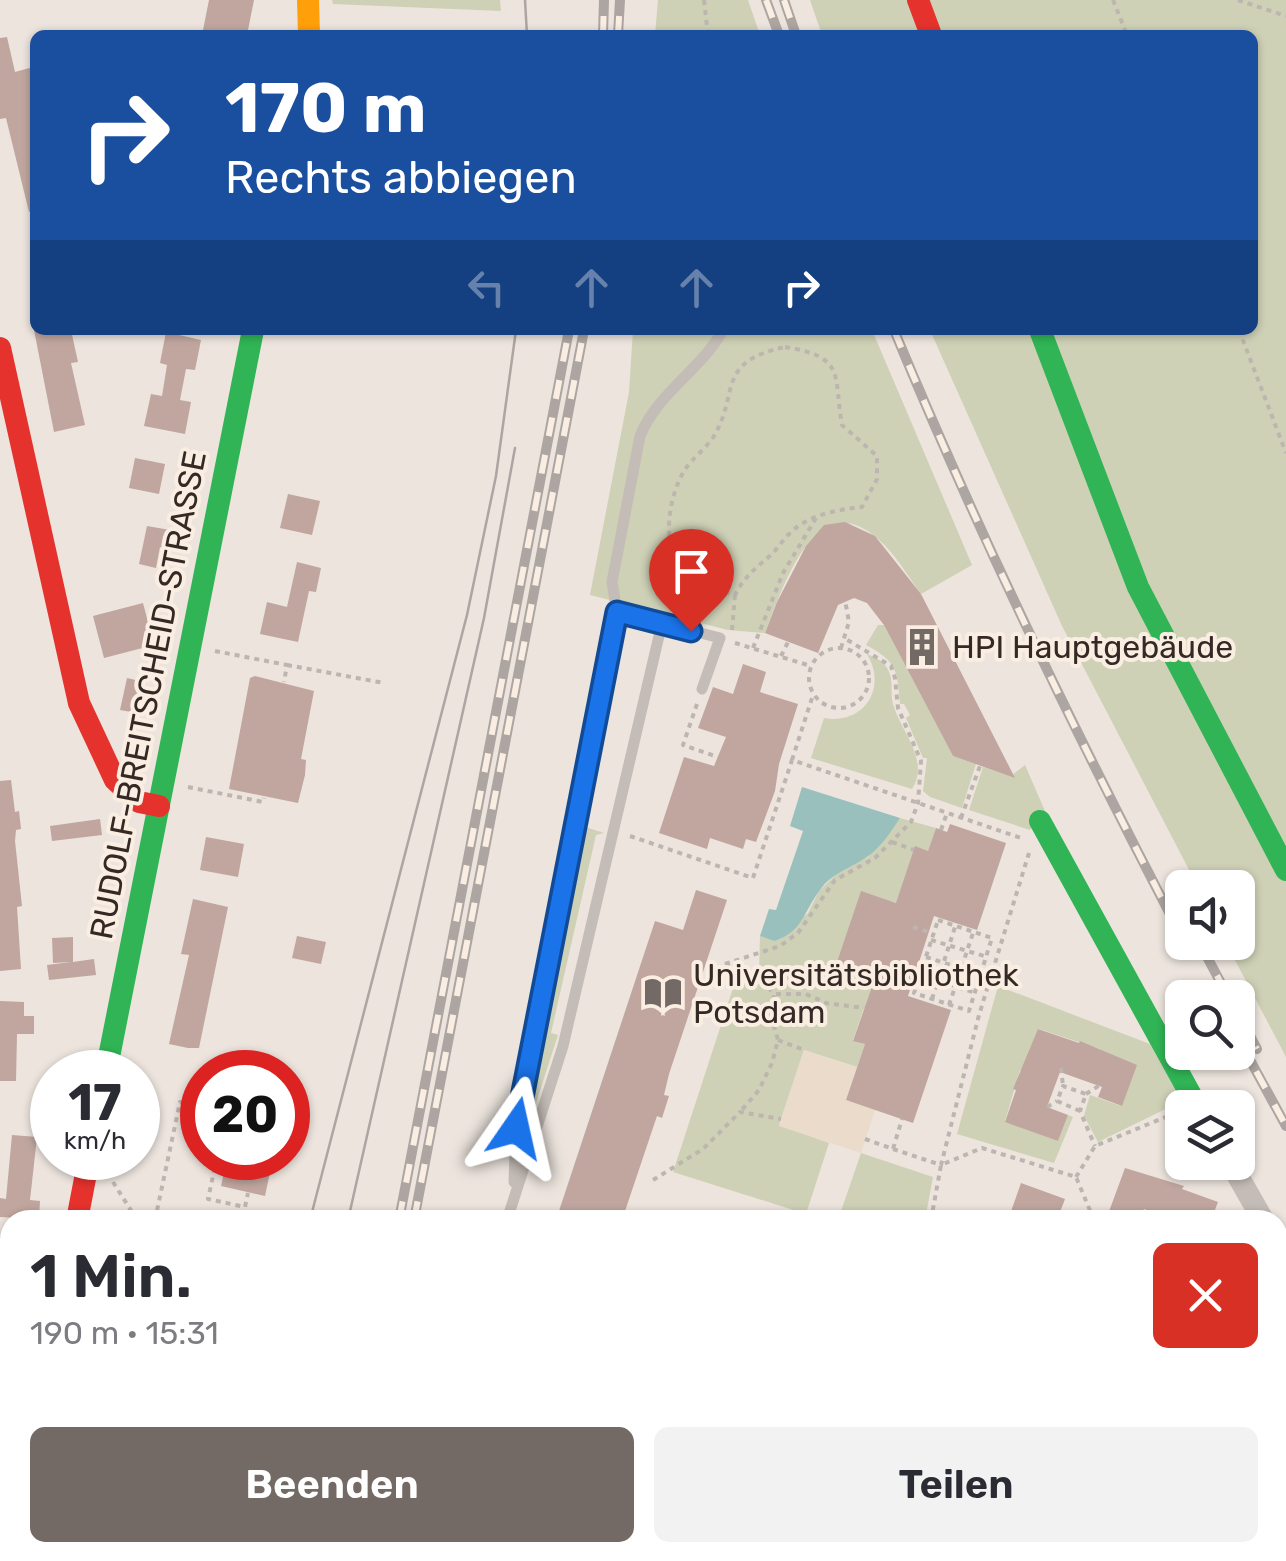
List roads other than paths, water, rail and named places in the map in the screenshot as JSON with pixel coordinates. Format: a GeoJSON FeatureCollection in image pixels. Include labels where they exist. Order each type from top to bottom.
{"type":"FeatureCollection","features":[{"type":"Feature","properties":{"kind":"street"},"geometry":{"type":"LineString","coordinates":[[308,0],[309,30]]}},
{"type":"Feature","properties":{"kind":"street"},"geometry":{"type":"LineString","coordinates":[[918,0],[929,30]]}},
{"type":"Feature","properties":{"kind":"street","name":"RUDOLF-BREITSCHEID-STRASSE"},"geometry":{"type":"LineString","coordinates":[[110,1050],[253,335]]}},
{"type":"Feature","properties":{"kind":"street"},"geometry":{"type":"LineString","coordinates":[[1042,335],[1138,587],[1286,870]]}},
{"type":"Feature","properties":{"kind":"street"},"geometry":{"type":"LineString","coordinates":[[0,348],[79,704],[115,780],[139,802],[159,806]]}},
{"type":"Feature","properties":{"kind":"street"},"geometry":{"type":"LineString","coordinates":[[1040,821],[1188,1090]]}},
{"type":"Feature","properties":{"kind":"street"},"geometry":{"type":"LineString","coordinates":[[81,1210],[92,1180]]}},
{"type":"Feature","properties":{"kind":"street"},"geometry":{"type":"LineString","coordinates":[[1241,1180],[1258,1210]]}},
{"type":"Feature","properties":{"kind":"lane"},"geometry":{"type":"LineString","coordinates":[[514,1197],[516,1128],[617,612],[612,582],[640,436],[648,417],[674,384],[711,352],[720,335]]}},
{"type":"Feature","properties":{"kind":"lane"},"geometry":{"type":"LineString","coordinates":[[617,612],[720,638],[702,689]]}},
{"type":"Feature","properties":{"kind":"lane"},"geometry":{"type":"LineString","coordinates":[[509,1210],[564,1046],[662,623]]}},
{"type":"Feature","properties":{"kind":"water"},"geometry":{"type":"Polygon","coordinates":[[[802,787],[900,818],[875,850],[829,880],[791,933],[774,941],[760,936],[769,909],[776,910],[803,831],[790,826],[802,787]]]}},
{"type":"Feature","properties":{"kind":"tram line"},"geometry":{"type":"LineString","coordinates":[[525,0],[527,30]]}},
{"type":"Feature","properties":{"kind":"tram line"},"geometry":{"type":"LineString","coordinates":[[313,1210],[467,615],[496,476],[515,335]]}},
{"type":"Feature","properties":{"kind":"tram line"},"geometry":{"type":"LineString","coordinates":[[350,1210],[484,618],[515,448]]}},
{"type":"Feature","properties":{"kind":"railway"},"geometry":{"type":"LineString","coordinates":[[603,30],[604,0]]}},
{"type":"Feature","properties":{"kind":"railway"},"geometry":{"type":"LineString","coordinates":[[618,30],[620,0]]}},
{"type":"Feature","properties":{"kind":"railway"},"geometry":{"type":"LineString","coordinates":[[766,0],[777,30]]}},
{"type":"Feature","properties":{"kind":"railway"},"geometry":{"type":"LineString","coordinates":[[784,0],[794,30]]}},
{"type":"Feature","properties":{"kind":"railway"},"geometry":{"type":"LineString","coordinates":[[401,1210],[568,335]]}},
{"type":"Feature","properties":{"kind":"railway"},"geometry":{"type":"LineString","coordinates":[[416,1210],[583,335]]}},
{"type":"Feature","properties":{"kind":"railway"},"geometry":{"type":"LineString","coordinates":[[896,335],[1031,637],[1165,904]]}},
{"type":"Feature","properties":{"kind":"railway"},"geometry":{"type":"LineString","coordinates":[[1209,960],[1219,980]]}},
{"type":"Feature","properties":{"kind":"railway"},"geometry":{"type":"LineString","coordinates":[[1255,1045],[1257,1049]]}},
{"type":"Feature","properties":{"kind":"railway"},"geometry":{"type":"LineString","coordinates":[[1255,1069],[1286,1126]]}},
{"type":"Feature","properties":{"kind":"place","name":"HPI Hauptgebäude"},"geometry":{"type":"Point","coordinates":[922,647]}},
{"type":"Feature","properties":{"kind":"place","name":"Universitätsbibliothek Potsdam"},"geometry":{"type":"Point","coordinates":[663,993]}}]}
